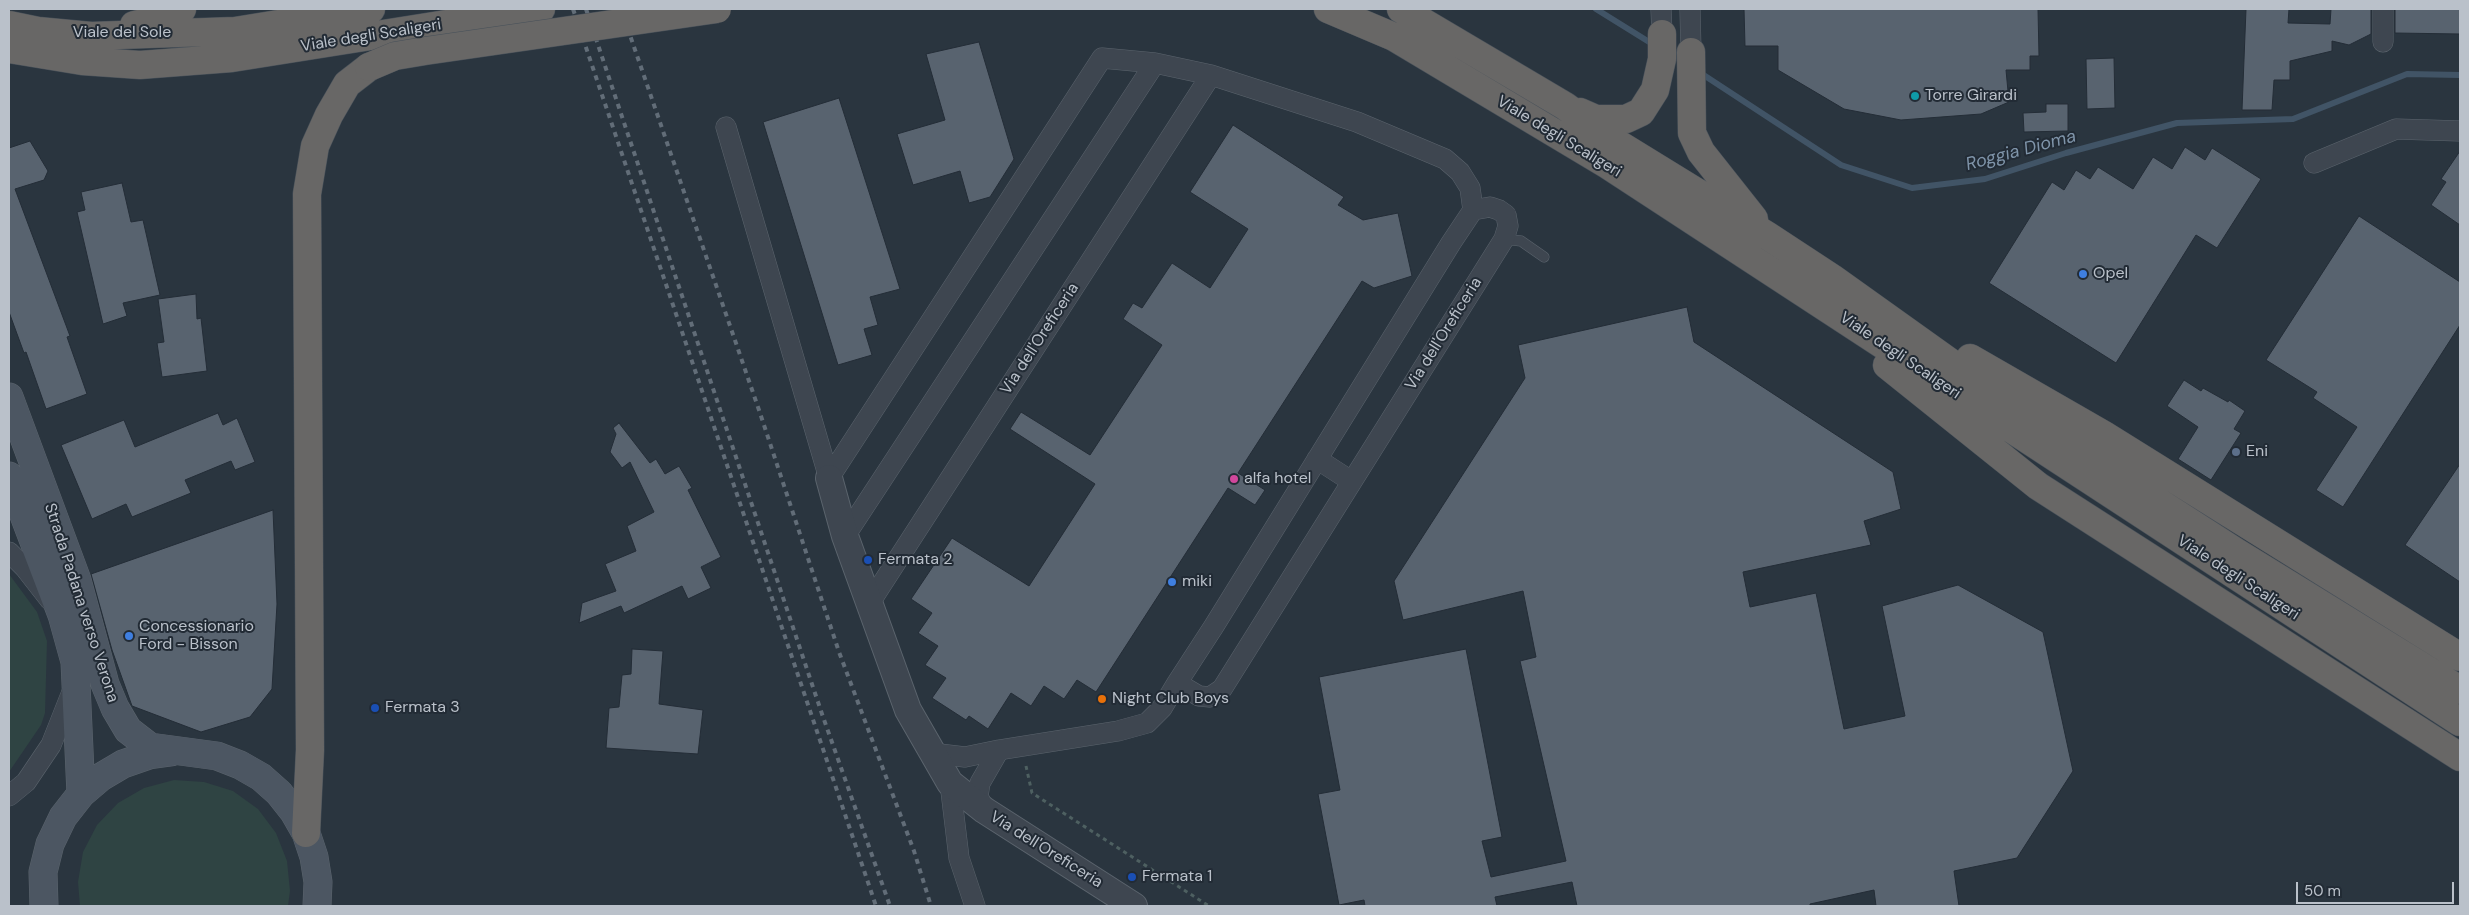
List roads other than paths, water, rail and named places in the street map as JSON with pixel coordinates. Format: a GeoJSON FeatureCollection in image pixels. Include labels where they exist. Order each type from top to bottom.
{"type":"FeatureCollection","features":[{"type":"Feature","properties":{"kind":"highway"},"geometry":{"type":"LineString","coordinates":[[91,36],[156,20],[182,9]]}},
{"type":"Feature","properties":{"kind":"highway","name":"Viale degli Scaligeri"},"geometry":{"type":"LineString","coordinates":[[235,31],[371,9]]}},
{"type":"Feature","properties":{"kind":"highway","name":"Viale degli Scaligeri"},"geometry":{"type":"LineString","coordinates":[[232,58],[541,9]]}},
{"type":"Feature","properties":{"kind":"highway"},"geometry":{"type":"LineString","coordinates":[[306,832],[310,750],[307,194],[315,146],[329,115],[348,84],[369,67],[395,56],[717,9]]}},
{"type":"Feature","properties":{"kind":"highway","name":"Viale degli Scaligeri"},"geometry":{"type":"LineString","coordinates":[[1328,9],[1394,37],[1608,165],[1825,290],[2236,552],[2460,690]]}},
{"type":"Feature","properties":{"kind":"highway","name":"Viale degli Scaligeri"},"geometry":{"type":"LineString","coordinates":[[1402,9],[1564,106],[1607,137],[1768,236],[1825,290],[2016,434],[2460,722]]}},
{"type":"Feature","properties":{"kind":"highway","name":"Viale del Sole"},"geometry":{"type":"LineString","coordinates":[[9,25],[38,31],[91,36],[235,31]]}},
{"type":"Feature","properties":{"kind":"highway"},"geometry":{"type":"LineString","coordinates":[[1564,106],[1596,119],[1626,119],[1641,112],[1655,90],[1662,34]]}},
{"type":"Feature","properties":{"kind":"highway","name":"Viale del Sole"},"geometry":{"type":"LineString","coordinates":[[9,50],[82,61],[140,65],[232,58]]}},
{"type":"Feature","properties":{"kind":"highway"},"geometry":{"type":"LineString","coordinates":[[1691,52],[1692,133],[1701,152],[1768,236]]}},
{"type":"Feature","properties":{"kind":"highway"},"geometry":{"type":"LineString","coordinates":[[1825,290],[2104,435],[2460,657]]}},
{"type":"Feature","properties":{"kind":"highway"},"geometry":{"type":"LineString","coordinates":[[1825,290],[1902,378],[2038,486],[2460,757]]}},
{"type":"Feature","properties":{"kind":"main road","name":"Strada Padana verso Verona"},"geometry":{"type":"LineString","coordinates":[[9,397],[16,433],[77,580],[105,684],[114,708],[128,730],[150,747],[175,752],[217,756],[240,765],[261,777],[279,793],[294,812],[306,832],[314,857],[318,882],[317,906]]}},
{"type":"Feature","properties":{"kind":"main road","name":"Strada Padana verso Verona"},"geometry":{"type":"LineString","coordinates":[[9,476],[62,615],[75,662],[81,794]]}},
{"type":"Feature","properties":{"kind":"main road","name":"Strada Padana verso Verona"},"geometry":{"type":"LineString","coordinates":[[44,906],[43,872],[50,844],[63,817],[81,794],[101,777],[123,764],[149,755],[175,752]]}},
{"type":"Feature","properties":{"kind":"street"},"geometry":{"type":"LineString","coordinates":[[1690,9],[1691,52]]}},
{"type":"Feature","properties":{"kind":"street"},"geometry":{"type":"LineString","coordinates":[[2383,9],[2383,42]]}},
{"type":"Feature","properties":{"kind":"street"},"geometry":{"type":"LineString","coordinates":[[829,478],[1102,58],[1155,63],[1211,75],[1357,122],[1445,159],[1460,172],[1470,188],[1473,210],[1162,708],[1147,723],[1118,731],[965,757],[931,753]]}},
{"type":"Feature","properties":{"kind":"street"},"geometry":{"type":"LineString","coordinates":[[845,536],[1155,63]]}},
{"type":"Feature","properties":{"kind":"street","name":"Via dell'Oreficeria"},"geometry":{"type":"LineString","coordinates":[[869,604],[1211,75]]}},
{"type":"Feature","properties":{"kind":"street"},"geometry":{"type":"LineString","coordinates":[[726,127],[829,478]]}},
{"type":"Feature","properties":{"kind":"street"},"geometry":{"type":"LineString","coordinates":[[2314,163],[2396,129],[2460,130]]}},
{"type":"Feature","properties":{"kind":"street","name":"Via dell'Oreficeria"},"geometry":{"type":"LineString","coordinates":[[1177,683],[1200,696],[1210,697],[1222,689],[1504,239],[1508,226],[1506,215],[1490,207],[1473,210]]}},
{"type":"Feature","properties":{"kind":"street"},"geometry":{"type":"LineString","coordinates":[[1317,459],[1351,481]]}},
{"type":"Feature","properties":{"kind":"street","name":"Via dell'Oreficeria"},"geometry":{"type":"LineString","coordinates":[[829,478],[845,536],[908,710],[931,753],[950,783],[984,810],[1134,906]]}},
{"type":"Feature","properties":{"kind":"street"},"geometry":{"type":"LineString","coordinates":[[9,552],[26,568],[62,615]]}},
{"type":"Feature","properties":{"kind":"street"},"geometry":{"type":"LineString","coordinates":[[9,796],[26,782],[51,745],[65,714],[76,678]]}},
{"type":"Feature","properties":{"kind":"street","name":"Via dell'Oreficeria"},"geometry":{"type":"LineString","coordinates":[[984,810],[978,796],[980,783],[999,750]]}},
{"type":"Feature","properties":{"kind":"street"},"geometry":{"type":"LineString","coordinates":[[950,783],[959,858],[975,906]]}},
{"type":"Feature","properties":{"kind":"lane"},"geometry":{"type":"LineString","coordinates":[[1504,239],[1521,241],[1544,257]]}},
{"type":"Feature","properties":{"kind":"waterway","name":"Roggia Dioma"},"geometry":{"type":"LineString","coordinates":[[1596,9],[1654,45]]}},
{"type":"Feature","properties":{"kind":"waterway","name":"Roggia Dioma"},"geometry":{"type":"LineString","coordinates":[[1699,72],[1841,165],[1912,188],[1985,179],[2066,153],[2177,123],[2293,119],[2407,74],[2460,75]]}},
{"type":"Feature","properties":{"kind":"railway"},"geometry":{"type":"LineString","coordinates":[[573,9],[876,906]]}},
{"type":"Feature","properties":{"kind":"railway"},"geometry":{"type":"LineString","coordinates":[[586,9],[822,714],[890,906]]}},
{"type":"Feature","properties":{"kind":"railway"},"geometry":{"type":"LineString","coordinates":[[621,9],[760,413],[839,652],[914,851],[931,906]]}},
{"type":"Feature","properties":{"kind":"place","name":"Torre Girardi"},"geometry":{"type":"Point","coordinates":[1915,96]}},
{"type":"Feature","properties":{"kind":"place","name":"Opel"},"geometry":{"type":"Point","coordinates":[2083,274]}},
{"type":"Feature","properties":{"kind":"place","name":"Eni"},"geometry":{"type":"Point","coordinates":[2236,452]}},
{"type":"Feature","properties":{"kind":"place","name":"alfa hotel"},"geometry":{"type":"Point","coordinates":[1234,479]}},
{"type":"Feature","properties":{"kind":"place","name":"Fermata 2"},"geometry":{"type":"Point","coordinates":[868,560]}},
{"type":"Feature","properties":{"kind":"place","name":"miki"},"geometry":{"type":"Point","coordinates":[1172,582]}},
{"type":"Feature","properties":{"kind":"place","name":"Concessionario Ford - Bisson"},"geometry":{"type":"Point","coordinates":[129,636]}},
{"type":"Feature","properties":{"kind":"place","name":"Night Club Boys"},"geometry":{"type":"Point","coordinates":[1102,699]}},
{"type":"Feature","properties":{"kind":"place","name":"Fermata 3"},"geometry":{"type":"Point","coordinates":[375,708]}},
{"type":"Feature","properties":{"kind":"place","name":"Fermata 1"},"geometry":{"type":"Point","coordinates":[1132,877]}}]}
